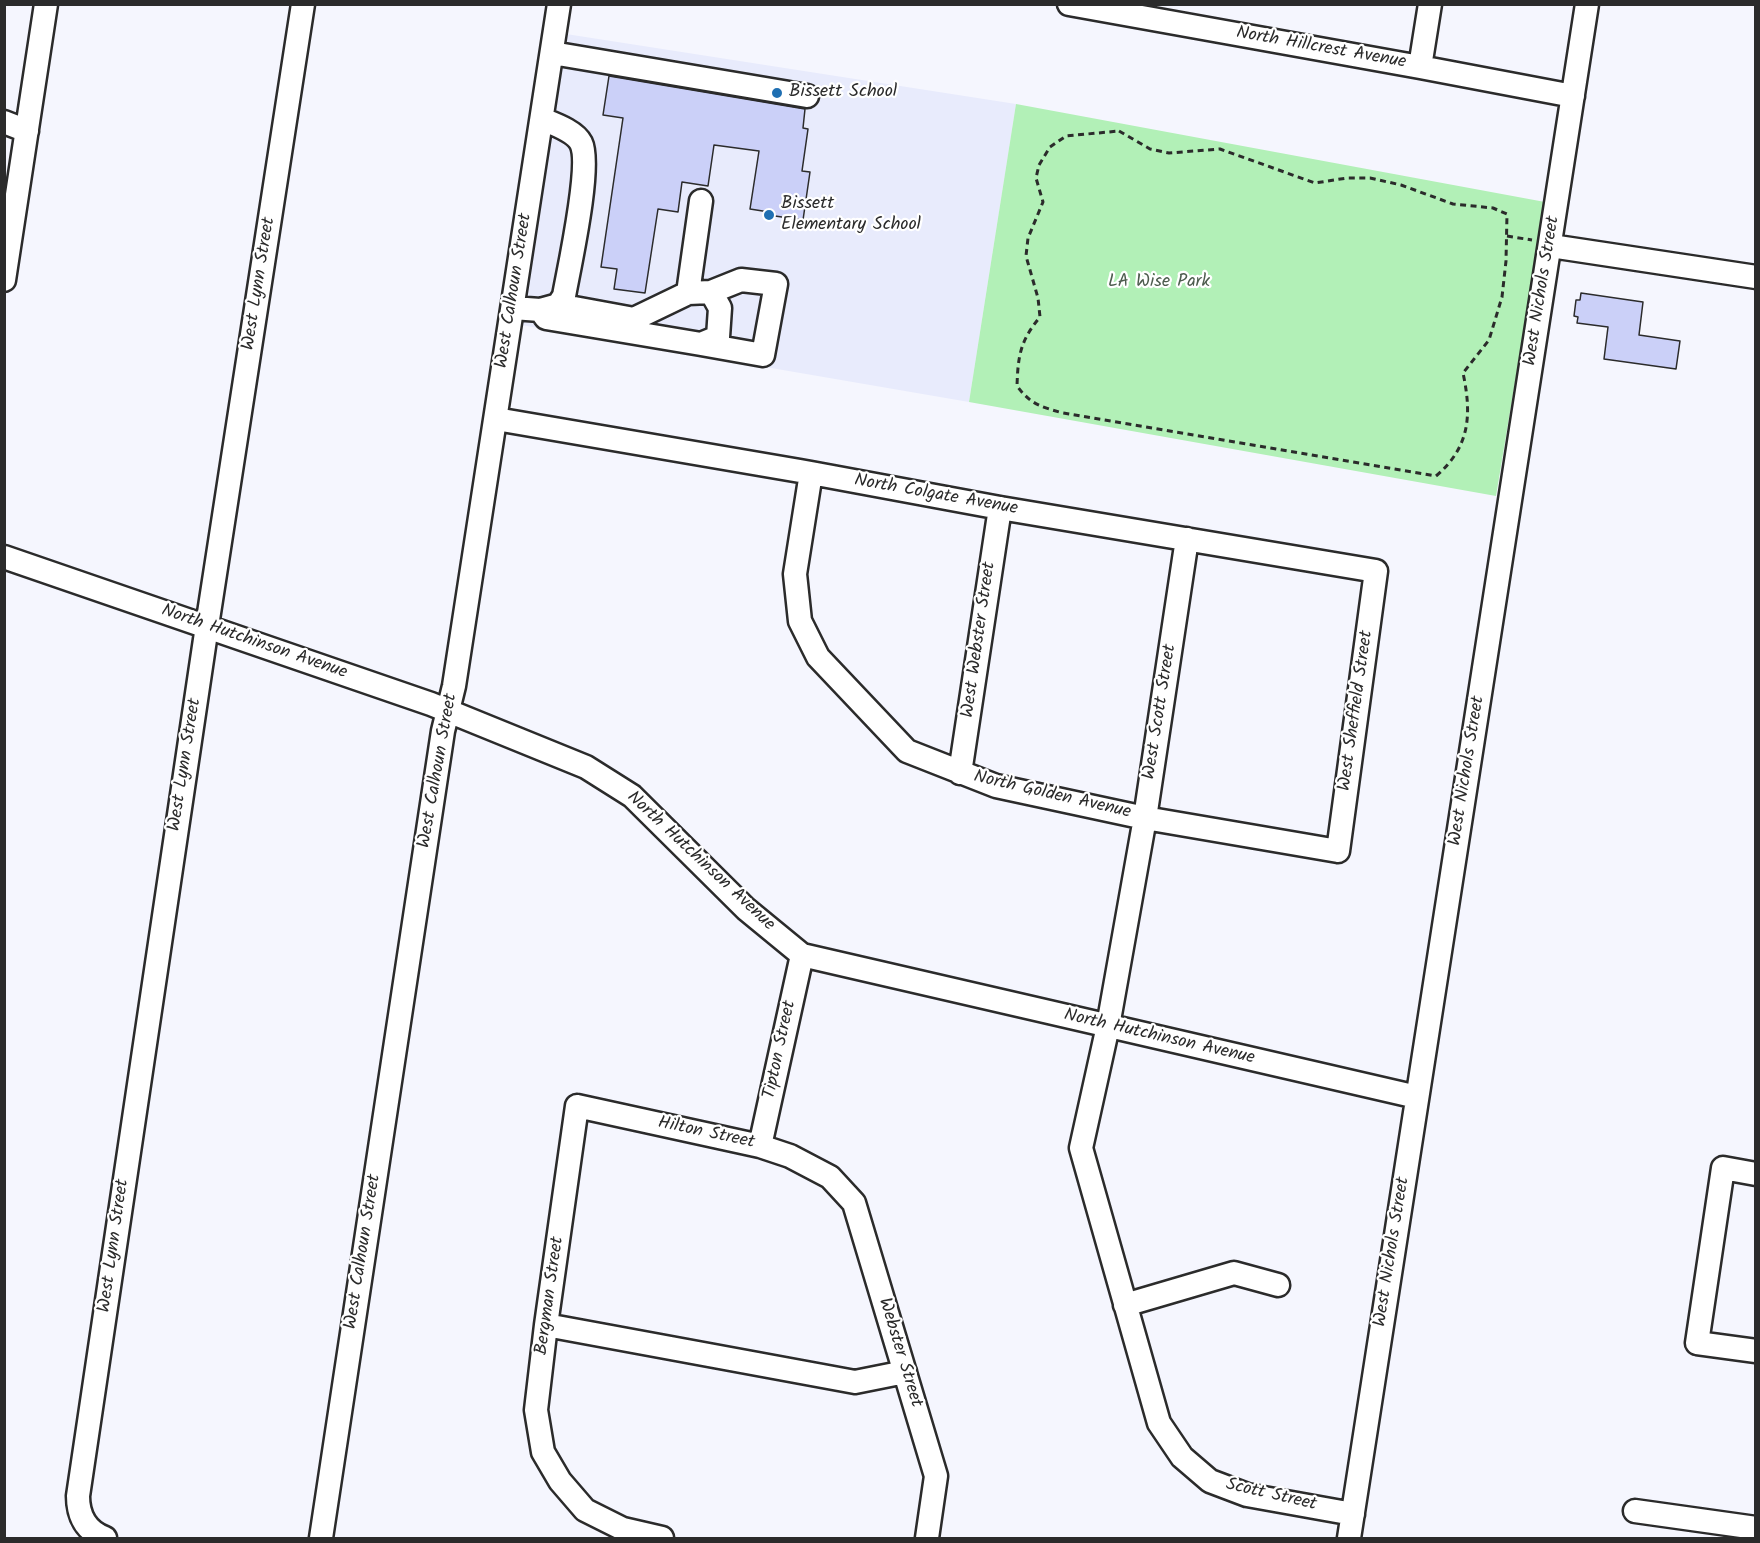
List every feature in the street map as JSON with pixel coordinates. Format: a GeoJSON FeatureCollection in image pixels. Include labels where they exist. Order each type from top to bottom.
{"type":"FeatureCollection","features":[{"type":"Feature","properties":{"kind":"street"},"geometry":{"type":"LineString","coordinates":[[4,280],[46,4]]}},
{"type":"Feature","properties":{"kind":"street","name":"West Lynn Street"},"geometry":{"type":"LineString","coordinates":[[105,1539],[85,1525],[79,1511],[78,1496],[207,626],[303,4]]}},
{"type":"Feature","properties":{"kind":"street","name":"West Calhoun Street"},"geometry":{"type":"LineString","coordinates":[[321,1539],[441,742],[454,686],[559,4]]}},
{"type":"Feature","properties":{"kind":"street","name":"North Hillcrest Avenue"},"geometry":{"type":"LineString","coordinates":[[1069,4],[1573,96]]}},
{"type":"Feature","properties":{"kind":"street"},"geometry":{"type":"LineString","coordinates":[[1420,67],[1430,4]]}},
{"type":"Feature","properties":{"kind":"street","name":"West Nichols Street"},"geometry":{"type":"LineString","coordinates":[[1350,1539],[1543,243],[1573,96],[1587,4]]}},
{"type":"Feature","properties":{"kind":"street"},"geometry":{"type":"LineString","coordinates":[[552,53],[807,96]]}},
{"type":"Feature","properties":{"kind":"street"},"geometry":{"type":"LineString","coordinates":[[513,308],[549,308],[634,319],[688,293],[711,292],[741,280],[776,284],[763,355],[546,318],[549,308],[564,296],[585,169],[581,143],[563,127],[542,119]]}},
{"type":"Feature","properties":{"kind":"street"},"geometry":{"type":"LineString","coordinates":[[4,122],[27,131]]}},
{"type":"Feature","properties":{"kind":"street"},"geometry":{"type":"LineString","coordinates":[[688,293],[701,201]]}},
{"type":"Feature","properties":{"kind":"street"},"geometry":{"type":"LineString","coordinates":[[1543,243],[1755,277]]}},
{"type":"Feature","properties":{"kind":"street"},"geometry":{"type":"LineString","coordinates":[[701,344],[718,337],[720,308],[711,292]]}},
{"type":"Feature","properties":{"kind":"street","name":"North Colgate Avenue"},"geometry":{"type":"LineString","coordinates":[[496,418],[1000,508],[1376,571]]}},
{"type":"Feature","properties":{"kind":"street","name":"North Golden Avenue"},"geometry":{"type":"LineString","coordinates":[[811,473],[795,574],[800,621],[818,657],[908,751],[996,786],[1145,818],[1338,851]]}},
{"type":"Feature","properties":{"kind":"street","name":"West Webster Street"},"geometry":{"type":"LineString","coordinates":[[960,773],[1000,508]]}},
{"type":"Feature","properties":{"kind":"street","name":"West Scott Street"},"geometry":{"type":"LineString","coordinates":[[1108,1026],[1145,818],[1187,539]]}},
{"type":"Feature","properties":{"kind":"street","name":"North Hutchinson Avenue"},"geometry":{"type":"LineString","coordinates":[[4,557],[448,711],[586,767],[617,785],[645,808],[759,920],[802,955],[1416,1096]]}},
{"type":"Feature","properties":{"kind":"street","name":"West Sheffield Street"},"geometry":{"type":"LineString","coordinates":[[1338,851],[1376,571]]}},
{"type":"Feature","properties":{"kind":"street","name":"Tipton Street"},"geometry":{"type":"LineString","coordinates":[[760,1146],[802,955]]}},
{"type":"Feature","properties":{"kind":"street","name":"Scott Street"},"geometry":{"type":"LineString","coordinates":[[1108,1026],[1080,1148],[1159,1423],[1182,1457],[1210,1481],[1247,1495],[1353,1514]]}},
{"type":"Feature","properties":{"kind":"street","name":"Hilton Street"},"geometry":{"type":"LineString","coordinates":[[577,1106],[760,1146],[790,1156],[830,1177]]}},
{"type":"Feature","properties":{"kind":"street","name":"Bergman Street"},"geometry":{"type":"LineString","coordinates":[[577,1106],[536,1410],[543,1452],[560,1481],[585,1510],[622,1529],[662,1539]]}},
{"type":"Feature","properties":{"kind":"street"},"geometry":{"type":"LineString","coordinates":[[1755,1174],[1723,1168],[1698,1343],[1755,1351]]}},
{"type":"Feature","properties":{"kind":"street","name":"Webster Street"},"geometry":{"type":"LineString","coordinates":[[830,1177],[854,1203],[936,1476],[927,1539]]}},
{"type":"Feature","properties":{"kind":"street"},"geometry":{"type":"LineString","coordinates":[[1125,1305],[1234,1273],[1278,1285]]}},
{"type":"Feature","properties":{"kind":"street"},"geometry":{"type":"LineString","coordinates":[[546,1325],[855,1382],[905,1372]]}},
{"type":"Feature","properties":{"kind":"street"},"geometry":{"type":"LineString","coordinates":[[1635,1511],[1755,1528]]}},
{"type":"Feature","properties":{"kind":"path"},"geometry":{"type":"LineString","coordinates":[[1119,131],[1150,149],[1169,153],[1220,149],[1315,183],[1347,178],[1370,178],[1401,185],[1453,204],[1493,208],[1507,214],[1508,236],[1502,297],[1489,339],[1463,373],[1468,409],[1467,429],[1449,465],[1436,476],[1063,413],[1036,406],[1023,395],[1017,386],[1021,347],[1028,331],[1040,317],[1038,298],[1026,256],[1028,238],[1043,202],[1036,178],[1039,165],[1050,147],[1066,136],[1119,131]]}},
{"type":"Feature","properties":{"kind":"path"},"geometry":{"type":"LineString","coordinates":[[1508,236],[1543,243]]}},
{"type":"Feature","properties":{"kind":"shaded area","name":"Bissett Elementary School"},"geometry":{"type":"Polygon","coordinates":[[[566,34],[1016,104],[969,402],[521,325],[566,34]]]}},
{"type":"Feature","properties":{"kind":"green space","name":"LA Wise Park"},"geometry":{"type":"Polygon","coordinates":[[[1016,104],[1545,202],[1496,496],[969,402],[1016,104]]]}},
{"type":"Feature","properties":{"kind":"building"},"geometry":{"type":"Polygon","coordinates":[[[609,76],[805,109],[803,128],[808,129],[802,171],[810,172],[803,220],[768,215],[769,212],[750,209],[759,151],[714,145],[708,186],[682,182],[678,212],[658,209],[645,293],[614,289],[617,269],[601,267],[623,118],[603,115],[609,76]]]}},
{"type":"Feature","properties":{"kind":"building"},"geometry":{"type":"Polygon","coordinates":[[[1581,293],[1643,302],[1639,335],[1680,341],[1676,369],[1604,359],[1608,327],[1577,323],[1578,317],[1574,316],[1576,300],[1580,300],[1581,293]]]}},
{"type":"Feature","properties":{"kind":"place","name":"Bissett School"},"geometry":{"type":"Point","coordinates":[777,93]}},
{"type":"Feature","properties":{"kind":"place","name":"Bissett Elementary School"},"geometry":{"type":"Point","coordinates":[769,215]}}]}
